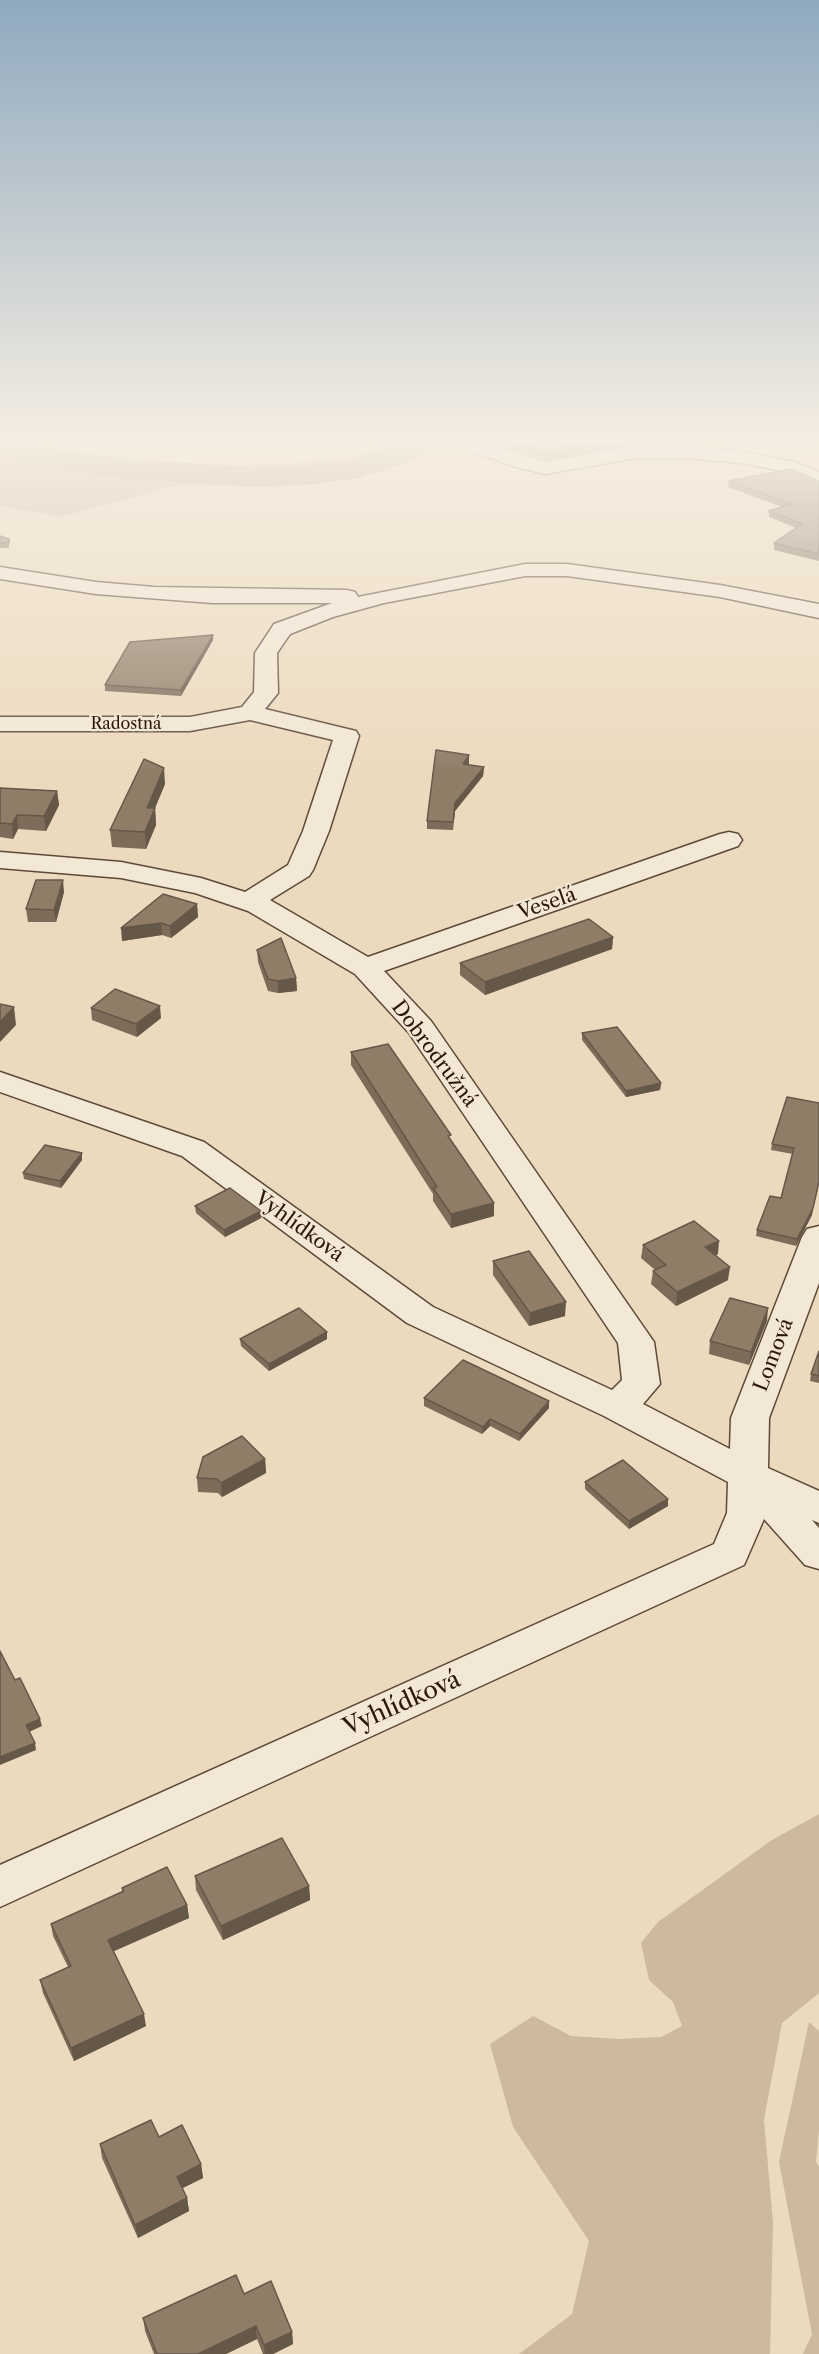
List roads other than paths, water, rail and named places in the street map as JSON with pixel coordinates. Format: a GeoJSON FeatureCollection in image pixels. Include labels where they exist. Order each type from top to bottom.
{"type":"FeatureCollection","features":[{"type":"Feature","properties":{"kind":"street"},"geometry":{"type":"LineString","coordinates":[[248,902],[299,870],[316,831],[347,736],[250,713],[266,693],[266,653],[282,629],[326,612],[382,597],[525,570],[567,570],[720,591],[819,612]]}},
{"type":"Feature","properties":{"kind":"street"},"geometry":{"type":"LineString","coordinates":[[0,573],[96,588],[166,594],[382,597]]}},
{"type":"Feature","properties":{"kind":"street","name":"Radostná"},"geometry":{"type":"LineString","coordinates":[[0,724],[190,724],[250,713]]}},
{"type":"Feature","properties":{"kind":"street","name":"Veselá"},"geometry":{"type":"LineString","coordinates":[[365,968],[729,840]]}},
{"type":"Feature","properties":{"kind":"street","name":"Dobrodružná"},"geometry":{"type":"LineString","coordinates":[[0,860],[121,870],[201,886],[258,905],[365,968],[420,1027],[636,1342],[641,1384],[617,1407]]}},
{"type":"Feature","properties":{"kind":"street","name":"Vyhlídková"},"geometry":{"type":"LineString","coordinates":[[0,1081],[193,1149],[420,1315],[617,1407],[749,1476],[819,1508]]}},
{"type":"Feature","properties":{"kind":"street","name":"Lomová"},"geometry":{"type":"LineString","coordinates":[[749,1476],[750,1418],[819,1238]]}},
{"type":"Feature","properties":{"kind":"street"},"geometry":{"type":"LineString","coordinates":[[749,1476],[819,1554]]}},
{"type":"Feature","properties":{"kind":"street","name":"Vyhlídková"},"geometry":{"type":"LineString","coordinates":[[0,1887],[730,1554],[747,1513],[749,1476]]}}]}
